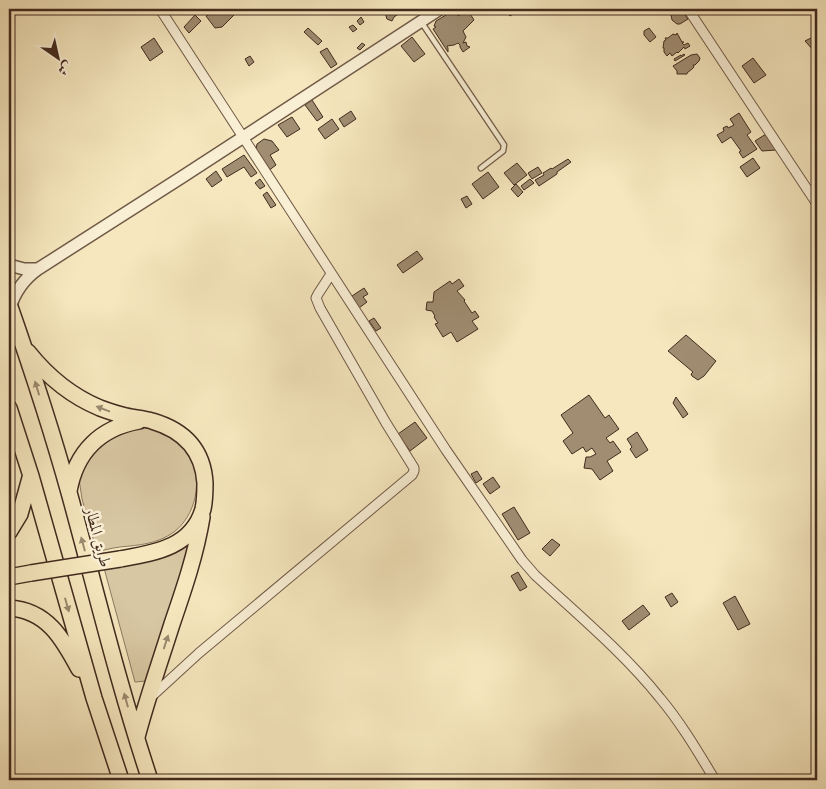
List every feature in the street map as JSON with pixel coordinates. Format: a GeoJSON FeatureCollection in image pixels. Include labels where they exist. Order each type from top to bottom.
{"type":"FeatureCollection","features":[{"type":"Feature","properties":{"kind":"highway","name":"طريق المطار"},"geometry":{"type":"LineString","coordinates":[[9,306],[24,347],[69,493],[136,739],[150,780]]}},
{"type":"Feature","properties":{"kind":"highway"},"geometry":{"type":"LineString","coordinates":[[24,347],[58,384],[79,398],[102,409],[150,420],[169,428],[183,436],[191,444],[202,463],[205,501],[199,538],[136,739]]}},
{"type":"Feature","properties":{"kind":"highway"},"geometry":{"type":"LineString","coordinates":[[9,408],[31,476],[94,698],[121,780]]}},
{"type":"Feature","properties":{"kind":"highway"},"geometry":{"type":"LineString","coordinates":[[69,493],[76,467],[90,445],[100,436],[124,424],[150,420]]}},
{"type":"Feature","properties":{"kind":"highway"},"geometry":{"type":"LineString","coordinates":[[9,532],[20,514],[31,476]]}},
{"type":"Feature","properties":{"kind":"highway"},"geometry":{"type":"LineString","coordinates":[[9,577],[145,555],[175,545],[193,528],[202,512],[205,501]]}},
{"type":"Feature","properties":{"kind":"highway"},"geometry":{"type":"LineString","coordinates":[[9,608],[31,613],[47,622],[68,648],[94,698]]}},
{"type":"Feature","properties":{"kind":"street"},"geometry":{"type":"LineString","coordinates":[[160,9],[446,450],[522,560],[535,575],[634,668],[661,698],[715,780]]}},
{"type":"Feature","properties":{"kind":"street"},"geometry":{"type":"LineString","coordinates":[[9,306],[20,285],[38,269],[244,138],[440,9]]}},
{"type":"Feature","properties":{"kind":"street"},"geometry":{"type":"LineString","coordinates":[[688,9],[817,204]]}},
{"type":"Feature","properties":{"kind":"street"},"geometry":{"type":"LineString","coordinates":[[9,265],[24,269],[38,269]]}},
{"type":"Feature","properties":{"kind":"street"},"geometry":{"type":"LineString","coordinates":[[147,700],[199,653],[405,481],[414,471],[320,308],[316,298],[331,274]]}},
{"type":"Feature","properties":{"kind":"lane"},"geometry":{"type":"LineString","coordinates":[[421,22],[504,145],[503,151],[482,168]]}},
{"type":"Feature","properties":{"kind":"shaded area"},"geometry":{"type":"Polygon","coordinates":[[[138,428],[165,432],[187,452],[195,468],[196,478],[195,498],[192,508],[181,525],[168,536],[148,543],[97,552],[82,499],[79,479],[82,467],[103,438],[138,428]]]}},
{"type":"Feature","properties":{"kind":"shaded area"},"geometry":{"type":"Polygon","coordinates":[[[192,541],[146,681],[135,682],[104,568],[137,564],[156,559],[192,541]]]}},
{"type":"Feature","properties":{"kind":"building"},"geometry":{"type":"Polygon","coordinates":[[[221,9],[238,9],[238,11],[222,27],[215,28],[206,16],[213,12],[215,14],[221,9]]]}},
{"type":"Feature","properties":{"kind":"building"},"geometry":{"type":"Polygon","coordinates":[[[406,9],[394,17],[392,21],[387,19],[384,10],[406,9]]]}},
{"type":"Feature","properties":{"kind":"building"},"geometry":{"type":"Polygon","coordinates":[[[467,9],[474,20],[463,31],[466,37],[463,43],[466,42],[467,46],[470,47],[463,52],[458,43],[447,46],[448,52],[433,29],[436,27],[434,26],[436,21],[451,12],[459,16],[458,12],[467,9]]]}},
{"type":"Feature","properties":{"kind":"building"},"geometry":{"type":"Polygon","coordinates":[[[504,9],[521,9],[510,16],[504,9]]]}},
{"type":"Feature","properties":{"kind":"building"},"geometry":{"type":"Polygon","coordinates":[[[681,9],[688,19],[677,24],[672,20],[671,15],[681,9]]]}},
{"type":"Feature","properties":{"kind":"building"},"geometry":{"type":"Polygon","coordinates":[[[786,9],[797,9],[790,15],[786,9]]]}},
{"type":"Feature","properties":{"kind":"building"},"geometry":{"type":"Polygon","coordinates":[[[195,15],[201,21],[189,33],[184,27],[195,15]]]}},
{"type":"Feature","properties":{"kind":"building"},"geometry":{"type":"Polygon","coordinates":[[[361,17],[364,22],[360,25],[357,21],[361,17]]]}},
{"type":"Feature","properties":{"kind":"building"},"geometry":{"type":"Polygon","coordinates":[[[353,25],[357,29],[353,32],[349,27],[353,25]]]}},
{"type":"Feature","properties":{"kind":"building"},"geometry":{"type":"Polygon","coordinates":[[[308,28],[322,41],[318,45],[304,32],[308,28]]]}},
{"type":"Feature","properties":{"kind":"building"},"geometry":{"type":"Polygon","coordinates":[[[649,28],[656,37],[650,42],[644,35],[644,31],[649,28]]]}},
{"type":"Feature","properties":{"kind":"building"},"geometry":{"type":"Polygon","coordinates":[[[677,33],[682,42],[684,42],[682,43],[684,45],[688,43],[690,46],[685,49],[684,47],[672,56],[670,53],[667,56],[663,48],[665,38],[677,33]]]}},
{"type":"Feature","properties":{"kind":"building"},"geometry":{"type":"Polygon","coordinates":[[[817,35],[817,51],[815,52],[805,41],[817,35]]]}},
{"type":"Feature","properties":{"kind":"building"},"geometry":{"type":"Polygon","coordinates":[[[412,37],[425,54],[414,62],[401,46],[412,37]]]}},
{"type":"Feature","properties":{"kind":"building"},"geometry":{"type":"Polygon","coordinates":[[[154,38],[163,52],[150,61],[141,47],[154,38]]]}},
{"type":"Feature","properties":{"kind":"building"},"geometry":{"type":"Polygon","coordinates":[[[362,43],[365,45],[360,50],[357,48],[362,43]]]}},
{"type":"Feature","properties":{"kind":"building"},"geometry":{"type":"Polygon","coordinates":[[[327,48],[337,64],[331,68],[320,52],[327,48]]]}},
{"type":"Feature","properties":{"kind":"building"},"geometry":{"type":"Polygon","coordinates":[[[697,54],[700,58],[699,61],[693,65],[694,67],[687,74],[677,74],[673,66],[691,55],[697,54]]]}},
{"type":"Feature","properties":{"kind":"building"},"geometry":{"type":"Polygon","coordinates":[[[685,55],[675,61],[674,59],[685,55]]]}},
{"type":"Feature","properties":{"kind":"building"},"geometry":{"type":"Polygon","coordinates":[[[250,56],[254,62],[249,66],[245,59],[250,56]]]}},
{"type":"Feature","properties":{"kind":"building"},"geometry":{"type":"Polygon","coordinates":[[[753,58],[766,75],[754,83],[742,66],[753,58]]]}},
{"type":"Feature","properties":{"kind":"building"},"geometry":{"type":"Polygon","coordinates":[[[312,100],[323,117],[317,121],[305,105],[312,100]]]}},
{"type":"Feature","properties":{"kind":"building"},"geometry":{"type":"Polygon","coordinates":[[[351,111],[356,119],[344,127],[339,119],[351,111]]]}},
{"type":"Feature","properties":{"kind":"building"},"geometry":{"type":"Polygon","coordinates":[[[739,113],[751,132],[747,135],[757,149],[743,158],[739,152],[741,151],[731,137],[722,143],[717,135],[724,131],[723,128],[734,125],[730,119],[739,113]]]}},
{"type":"Feature","properties":{"kind":"building"},"geometry":{"type":"Polygon","coordinates":[[[292,117],[300,129],[287,137],[278,125],[292,117]]]}},
{"type":"Feature","properties":{"kind":"building"},"geometry":{"type":"Polygon","coordinates":[[[332,119],[339,129],[325,139],[318,129],[332,119]]]}},
{"type":"Feature","properties":{"kind":"building"},"geometry":{"type":"Polygon","coordinates":[[[766,134],[776,150],[762,151],[755,141],[766,134]]]}},
{"type":"Feature","properties":{"kind":"building"},"geometry":{"type":"Polygon","coordinates":[[[264,139],[272,141],[279,150],[270,155],[276,165],[268,171],[256,150],[257,144],[264,139]]]}},
{"type":"Feature","properties":{"kind":"building"},"geometry":{"type":"Polygon","coordinates":[[[244,155],[257,173],[251,177],[244,167],[227,177],[222,169],[244,155]]]}},
{"type":"Feature","properties":{"kind":"building"},"geometry":{"type":"Polygon","coordinates":[[[753,158],[760,168],[747,177],[740,167],[753,158]]]}},
{"type":"Feature","properties":{"kind":"building"},"geometry":{"type":"Polygon","coordinates":[[[568,159],[571,162],[539,186],[535,180],[544,175],[543,173],[568,159]]]}},
{"type":"Feature","properties":{"kind":"building"},"geometry":{"type":"Polygon","coordinates":[[[517,163],[527,175],[514,185],[504,173],[517,163]]]}},
{"type":"Feature","properties":{"kind":"building"},"geometry":{"type":"Polygon","coordinates":[[[538,167],[542,173],[532,179],[528,173],[538,167]]]}},
{"type":"Feature","properties":{"kind":"building"},"geometry":{"type":"Polygon","coordinates":[[[216,171],[222,180],[212,187],[206,179],[216,171]]]}},
{"type":"Feature","properties":{"kind":"building"},"geometry":{"type":"Polygon","coordinates":[[[488,172],[499,187],[483,199],[472,184],[488,172]]]}},
{"type":"Feature","properties":{"kind":"building"},"geometry":{"type":"Polygon","coordinates":[[[260,179],[265,186],[260,189],[255,183],[260,179]]]}},
{"type":"Feature","properties":{"kind":"building"},"geometry":{"type":"Polygon","coordinates":[[[530,179],[534,183],[524,190],[521,186],[530,179]]]}},
{"type":"Feature","properties":{"kind":"building"},"geometry":{"type":"Polygon","coordinates":[[[516,184],[523,192],[518,197],[511,189],[516,184]]]}},
{"type":"Feature","properties":{"kind":"building"},"geometry":{"type":"Polygon","coordinates":[[[267,192],[276,205],[271,208],[263,195],[267,192]]]}},
{"type":"Feature","properties":{"kind":"building"},"geometry":{"type":"Polygon","coordinates":[[[467,196],[472,204],[466,208],[461,199],[467,196]]]}},
{"type":"Feature","properties":{"kind":"building"},"geometry":{"type":"Polygon","coordinates":[[[417,251],[423,259],[403,273],[397,265],[417,251]]]}},
{"type":"Feature","properties":{"kind":"building"},"geometry":{"type":"Polygon","coordinates":[[[459,279],[464,286],[457,291],[465,300],[472,313],[475,311],[479,317],[472,321],[478,329],[457,342],[451,332],[443,337],[435,324],[438,323],[432,311],[426,310],[427,302],[433,302],[434,292],[450,281],[452,284],[459,279]]]}},
{"type":"Feature","properties":{"kind":"building"},"geometry":{"type":"Polygon","coordinates":[[[364,288],[368,294],[363,297],[367,302],[359,308],[352,296],[364,288]]]}},
{"type":"Feature","properties":{"kind":"building"},"geometry":{"type":"Polygon","coordinates":[[[374,318],[381,328],[376,331],[369,321],[374,318]]]}},
{"type":"Feature","properties":{"kind":"building"},"geometry":{"type":"Polygon","coordinates":[[[686,335],[716,361],[704,376],[698,380],[692,376],[693,372],[668,351],[686,335]]]}},
{"type":"Feature","properties":{"kind":"building"},"geometry":{"type":"Polygon","coordinates":[[[589,395],[605,418],[609,415],[619,429],[606,438],[610,443],[613,441],[621,452],[607,461],[613,471],[600,480],[592,469],[584,468],[586,457],[596,454],[592,448],[586,452],[583,447],[572,454],[563,441],[573,433],[561,415],[589,395]]]}},
{"type":"Feature","properties":{"kind":"building"},"geometry":{"type":"Polygon","coordinates":[[[676,397],[688,414],[683,418],[673,403],[676,397]]]}},
{"type":"Feature","properties":{"kind":"building"},"geometry":{"type":"Polygon","coordinates":[[[415,422],[427,438],[410,451],[398,434],[415,422]]]}},
{"type":"Feature","properties":{"kind":"building"},"geometry":{"type":"Polygon","coordinates":[[[637,432],[648,450],[636,458],[630,449],[632,447],[627,439],[637,432]]]}},
{"type":"Feature","properties":{"kind":"building"},"geometry":{"type":"Polygon","coordinates":[[[477,471],[482,479],[476,483],[471,474],[477,471]]]}},
{"type":"Feature","properties":{"kind":"building"},"geometry":{"type":"Polygon","coordinates":[[[493,477],[500,487],[490,494],[483,484],[493,477]]]}},
{"type":"Feature","properties":{"kind":"building"},"geometry":{"type":"Polygon","coordinates":[[[514,507],[530,533],[518,540],[502,514],[514,507]]]}},
{"type":"Feature","properties":{"kind":"building"},"geometry":{"type":"Polygon","coordinates":[[[552,539],[560,545],[550,556],[542,549],[552,539]]]}},
{"type":"Feature","properties":{"kind":"building"},"geometry":{"type":"Polygon","coordinates":[[[518,572],[527,587],[520,591],[511,576],[518,572]]]}},
{"type":"Feature","properties":{"kind":"building"},"geometry":{"type":"Polygon","coordinates":[[[672,593],[678,602],[671,607],[665,597],[672,593]]]}},
{"type":"Feature","properties":{"kind":"building"},"geometry":{"type":"Polygon","coordinates":[[[735,596],[750,624],[738,630],[723,603],[735,596]]]}},
{"type":"Feature","properties":{"kind":"building"},"geometry":{"type":"Polygon","coordinates":[[[643,605],[650,614],[629,630],[622,621],[643,605]]]}}]}
